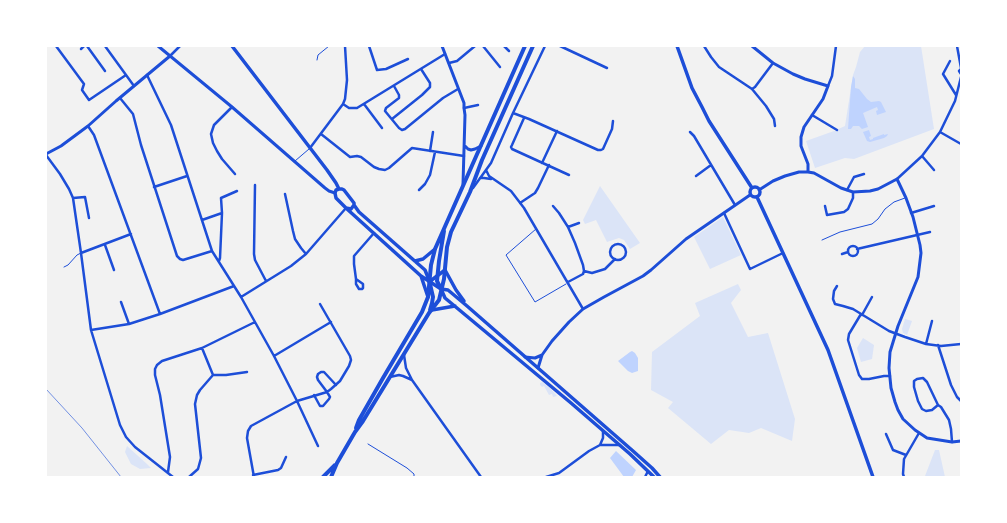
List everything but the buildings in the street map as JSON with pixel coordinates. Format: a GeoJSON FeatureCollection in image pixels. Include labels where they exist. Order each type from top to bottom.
{"type":"FeatureCollection","features":[{"type":"Feature","properties":{"kind":"main road"},"geometry":{"type":"LineString","coordinates":[[232,46],[310,148],[339,189]]}},
{"type":"Feature","properties":{"kind":"main road"},"geometry":{"type":"LineString","coordinates":[[355,432],[359,420],[422,312],[428,297],[431,265],[435,249],[525,46]]}},
{"type":"Feature","properties":{"kind":"main road"},"geometry":{"type":"LineString","coordinates":[[331,477],[337,463],[355,432],[363,422],[439,300],[446,270],[447,247],[451,232],[470,192],[482,160],[533,46]]}},
{"type":"Feature","properties":{"kind":"main road"},"geometry":{"type":"LineString","coordinates":[[677,46],[692,88],[709,121],[752,188],[755,187],[759,190],[760,193],[757,197]]}},
{"type":"Feature","properties":{"kind":"main road"},"geometry":{"type":"LineString","coordinates":[[339,189],[342,188],[344,190],[359,212],[425,270],[432,290],[431,312]]}},
{"type":"Feature","properties":{"kind":"main road"},"geometry":{"type":"LineString","coordinates":[[752,188],[750,190],[750,195],[757,197]]}},
{"type":"Feature","properties":{"kind":"main road"},"geometry":{"type":"LineString","coordinates":[[339,189],[336,190],[336,198],[420,276],[442,289],[448,290],[634,451],[660,477]]}},
{"type":"Feature","properties":{"kind":"main road"},"geometry":{"type":"LineString","coordinates":[[757,197],[828,350],[873,477]]}},
{"type":"Feature","properties":{"kind":"main road"},"geometry":{"type":"LineString","coordinates":[[347,209],[351,209],[354,205]]}},
{"type":"Feature","properties":{"kind":"main road"},"geometry":{"type":"LineString","coordinates":[[445,228],[437,276],[437,281],[445,298],[539,375],[620,445],[654,477]]}},
{"type":"Feature","properties":{"kind":"main road"},"geometry":{"type":"LineString","coordinates":[[415,261],[423,259],[435,249]]}},
{"type":"Feature","properties":{"kind":"main road"},"geometry":{"type":"LineString","coordinates":[[429,282],[446,270]]}},
{"type":"Feature","properties":{"kind":"main road"},"geometry":{"type":"LineString","coordinates":[[446,270],[456,290],[467,306]]}},
{"type":"Feature","properties":{"kind":"main road"},"geometry":{"type":"LineString","coordinates":[[420,276],[428,297]]}},
{"type":"Feature","properties":{"kind":"main road"},"geometry":{"type":"LineString","coordinates":[[431,312],[455,306]]}},
{"type":"Feature","properties":{"kind":"main road"},"geometry":{"type":"LineString","coordinates":[[323,477],[337,463]]}},
{"type":"Feature","properties":{"kind":"street"},"geometry":{"type":"LineString","coordinates":[[56,46],[84,84],[82,90],[89,100],[126,75]]}},
{"type":"Feature","properties":{"kind":"street"},"geometry":{"type":"LineString","coordinates":[[81,49],[86,46],[105,71]]}},
{"type":"Feature","properties":{"kind":"street"},"geometry":{"type":"LineString","coordinates":[[105,46],[134,86]]}},
{"type":"Feature","properties":{"kind":"street"},"geometry":{"type":"LineString","coordinates":[[158,46],[232,107],[294,162],[329,191],[335,193]]}},
{"type":"Feature","properties":{"kind":"street"},"geometry":{"type":"LineString","coordinates":[[173,477],[135,447],[126,437],[120,425],[91,330],[73,198],[60,174],[46,155],[88,126],[180,46]]}},
{"type":"Feature","properties":{"kind":"street"},"geometry":{"type":"LineString","coordinates":[[310,148],[343,104],[347,89],[345,46]]}},
{"type":"Feature","properties":{"kind":"street"},"geometry":{"type":"LineString","coordinates":[[369,46],[377,70],[386,69],[408,59]]}},
{"type":"Feature","properties":{"kind":"street"},"geometry":{"type":"LineString","coordinates":[[442,46],[464,108],[465,146],[463,185]]}},
{"type":"Feature","properties":{"kind":"street"},"geometry":{"type":"LineString","coordinates":[[449,63],[456,61],[475,46]]}},
{"type":"Feature","properties":{"kind":"street"},"geometry":{"type":"LineString","coordinates":[[483,46],[500,67]]}},
{"type":"Feature","properties":{"kind":"street"},"geometry":{"type":"LineString","coordinates":[[504,46],[509,52]]}},
{"type":"Feature","properties":{"kind":"street"},"geometry":{"type":"LineString","coordinates":[[470,192],[491,163],[545,46]]}},
{"type":"Feature","properties":{"kind":"street"},"geometry":{"type":"LineString","coordinates":[[560,46],[608,68]]}},
{"type":"Feature","properties":{"kind":"street"},"geometry":{"type":"LineString","coordinates":[[704,46],[710,57],[719,67],[752,89],[774,118],[775,126]]}},
{"type":"Feature","properties":{"kind":"street"},"geometry":{"type":"LineString","coordinates":[[752,46],[773,63],[793,74],[828,86]]}},
{"type":"Feature","properties":{"kind":"street"},"geometry":{"type":"LineString","coordinates":[[808,172],[808,164],[801,146],[801,137],[804,127],[823,99],[832,76],[836,46]]}},
{"type":"Feature","properties":{"kind":"street"},"geometry":{"type":"LineString","coordinates":[[759,190],[773,181],[799,172],[814,173],[841,188],[853,192],[878,189],[897,179],[922,156],[940,132],[955,101],[961,76],[957,46]]}},
{"type":"Feature","properties":{"kind":"street"},"geometry":{"type":"LineString","coordinates":[[343,104],[349,108],[357,108],[445,54]]}},
{"type":"Feature","properties":{"kind":"street"},"geometry":{"type":"LineString","coordinates":[[950,61],[944,74],[956,95]]}},
{"type":"Feature","properties":{"kind":"street"},"geometry":{"type":"LineString","coordinates":[[752,89],[773,63]]}},
{"type":"Feature","properties":{"kind":"street"},"geometry":{"type":"LineString","coordinates":[[392,119],[430,87],[430,83],[421,68]]}},
{"type":"Feature","properties":{"kind":"street"},"geometry":{"type":"LineString","coordinates":[[147,75],[170,125],[212,251],[256,322],[298,401],[318,446]]}},
{"type":"Feature","properties":{"kind":"street"},"geometry":{"type":"LineString","coordinates":[[394,86],[399,98],[386,108],[385,111],[402,130],[443,98],[458,89]]}},
{"type":"Feature","properties":{"kind":"street"},"geometry":{"type":"LineString","coordinates":[[120,98],[133,114],[154,187],[177,256],[183,260],[212,251]]}},
{"type":"Feature","properties":{"kind":"street"},"geometry":{"type":"LineString","coordinates":[[364,104],[382,128]]}},
{"type":"Feature","properties":{"kind":"street"},"geometry":{"type":"LineString","coordinates":[[464,108],[478,106]]}},
{"type":"Feature","properties":{"kind":"street"},"geometry":{"type":"LineString","coordinates":[[232,107],[214,125],[211,134],[217,151],[235,174]]}},
{"type":"Feature","properties":{"kind":"street"},"geometry":{"type":"LineString","coordinates":[[513,113],[598,150],[603,149],[612,129],[613,121]]}},
{"type":"Feature","properties":{"kind":"street"},"geometry":{"type":"LineString","coordinates":[[812,115],[837,130]]}},
{"type":"Feature","properties":{"kind":"street"},"geometry":{"type":"LineString","coordinates":[[524,118],[511,147],[512,149],[568,174]]}},
{"type":"Feature","properties":{"kind":"street"},"geometry":{"type":"LineString","coordinates":[[88,126],[94,135],[160,314]]}},
{"type":"Feature","properties":{"kind":"street"},"geometry":{"type":"LineString","coordinates":[[430,151],[433,132]]}},
{"type":"Feature","properties":{"kind":"street"},"geometry":{"type":"LineString","coordinates":[[542,163],[557,132]]}},
{"type":"Feature","properties":{"kind":"street"},"geometry":{"type":"LineString","coordinates":[[690,132],[694,136],[735,205]]}},
{"type":"Feature","properties":{"kind":"street"},"geometry":{"type":"LineString","coordinates":[[940,132],[961,144]]}},
{"type":"Feature","properties":{"kind":"street"},"geometry":{"type":"LineString","coordinates":[[321,134],[350,157],[361,157],[374,167],[385,170],[412,148],[464,156]]}},
{"type":"Feature","properties":{"kind":"street"},"geometry":{"type":"LineString","coordinates":[[465,146],[471,150],[481,146]]}},
{"type":"Feature","properties":{"kind":"street"},"geometry":{"type":"LineString","coordinates":[[418,190],[425,184],[430,175],[436,152]]}},
{"type":"Feature","properties":{"kind":"street"},"geometry":{"type":"LineString","coordinates":[[922,156],[934,170]]}},
{"type":"Feature","properties":{"kind":"street"},"geometry":{"type":"LineString","coordinates":[[520,202],[535,193],[548,165]]}},
{"type":"Feature","properties":{"kind":"street"},"geometry":{"type":"LineString","coordinates":[[696,176],[711,165]]}},
{"type":"Feature","properties":{"kind":"street"},"geometry":{"type":"LineString","coordinates":[[486,170],[493,180],[511,192],[520,202],[583,309]]}},
{"type":"Feature","properties":{"kind":"street"},"geometry":{"type":"LineString","coordinates":[[847,190],[854,177],[864,174]]}},
{"type":"Feature","properties":{"kind":"street"},"geometry":{"type":"LineString","coordinates":[[154,187],[187,176]]}},
{"type":"Feature","properties":{"kind":"street"},"geometry":{"type":"LineString","coordinates":[[480,178],[493,180]]}},
{"type":"Feature","properties":{"kind":"street"},"geometry":{"type":"LineString","coordinates":[[897,179],[911,213],[921,253],[918,278],[890,352],[889,368],[891,388],[898,410],[903,419],[919,434],[927,438],[952,442],[961,441]]}},
{"type":"Feature","properties":{"kind":"street"},"geometry":{"type":"LineString","coordinates":[[255,186],[254,254],[255,260],[266,281]]}},
{"type":"Feature","properties":{"kind":"street"},"geometry":{"type":"LineString","coordinates":[[219,261],[222,198],[237,191]]}},
{"type":"Feature","properties":{"kind":"street"},"geometry":{"type":"LineString","coordinates":[[825,206],[827,215],[844,212],[848,209],[853,198],[853,192]]}},
{"type":"Feature","properties":{"kind":"street"},"geometry":{"type":"LineString","coordinates":[[285,194],[294,235],[306,254]]}},
{"type":"Feature","properties":{"kind":"street"},"geometry":{"type":"LineString","coordinates":[[538,368],[542,355],[569,322],[583,309],[643,276],[686,239],[750,195]]}},
{"type":"Feature","properties":{"kind":"street"},"geometry":{"type":"LineString","coordinates":[[73,198],[85,197],[89,218]]}},
{"type":"Feature","properties":{"kind":"street"},"geometry":{"type":"LineString","coordinates":[[553,206],[568,227],[584,271]]}},
{"type":"Feature","properties":{"kind":"street"},"geometry":{"type":"LineString","coordinates":[[911,213],[934,206]]}},
{"type":"Feature","properties":{"kind":"street"},"geometry":{"type":"LineString","coordinates":[[241,297],[291,266],[306,254],[347,209]]}},
{"type":"Feature","properties":{"kind":"street"},"geometry":{"type":"LineString","coordinates":[[724,213],[750,269],[783,253]]}},
{"type":"Feature","properties":{"kind":"street"},"geometry":{"type":"LineString","coordinates":[[202,220],[222,214]]}},
{"type":"Feature","properties":{"kind":"street"},"geometry":{"type":"LineString","coordinates":[[568,227],[579,223]]}},
{"type":"Feature","properties":{"kind":"street"},"geometry":{"type":"LineString","coordinates":[[848,252],[848,248],[851,246],[854,246],[857,249],[930,232]]}},
{"type":"Feature","properties":{"kind":"street"},"geometry":{"type":"LineString","coordinates":[[356,279],[354,256],[374,233]]}},
{"type":"Feature","properties":{"kind":"street"},"geometry":{"type":"LineString","coordinates":[[81,253],[131,234]]}},
{"type":"Feature","properties":{"kind":"street"},"geometry":{"type":"LineString","coordinates":[[584,271],[592,273],[605,269],[615,259],[623,258],[626,250],[624,246],[620,244],[613,246],[610,253],[615,259]]}},
{"type":"Feature","properties":{"kind":"street"},"geometry":{"type":"LineString","coordinates":[[105,245],[114,270]]}},
{"type":"Feature","properties":{"kind":"street"},"geometry":{"type":"LineString","coordinates":[[848,252],[850,255],[855,255],[857,249]]}},
{"type":"Feature","properties":{"kind":"street"},"geometry":{"type":"LineString","coordinates":[[842,254],[848,252]]}},
{"type":"Feature","properties":{"kind":"street"},"geometry":{"type":"LineString","coordinates":[[568,282],[583,274],[584,271]]}},
{"type":"Feature","properties":{"kind":"street"},"geometry":{"type":"LineString","coordinates":[[91,330],[129,324],[234,286]]}},
{"type":"Feature","properties":{"kind":"street"},"geometry":{"type":"LineString","coordinates":[[837,286],[834,291],[833,299],[835,304],[853,309],[889,331],[926,344],[941,346],[961,344]]}},
{"type":"Feature","properties":{"kind":"street"},"geometry":{"type":"LineString","coordinates":[[872,297],[849,334],[848,340],[859,374],[862,378],[869,379],[890,376]]}},
{"type":"Feature","properties":{"kind":"street"},"geometry":{"type":"LineString","coordinates":[[121,302],[129,324]]}},
{"type":"Feature","properties":{"kind":"street"},"geometry":{"type":"LineString","coordinates":[[286,457],[281,468],[278,470],[254,476],[247,438],[248,431],[251,426],[298,401],[327,392],[336,385],[349,366],[351,360],[320,304]]}},
{"type":"Feature","properties":{"kind":"street"},"geometry":{"type":"LineString","coordinates":[[926,344],[932,321]]}},
{"type":"Feature","properties":{"kind":"street"},"geometry":{"type":"LineString","coordinates":[[168,472],[170,457],[160,395],[155,375],[157,365],[162,361],[202,348],[256,322]]}},
{"type":"Feature","properties":{"kind":"street"},"geometry":{"type":"LineString","coordinates":[[274,356],[330,322]]}},
{"type":"Feature","properties":{"kind":"street"},"geometry":{"type":"LineString","coordinates":[[938,345],[951,385],[961,402]]}},
{"type":"Feature","properties":{"kind":"street"},"geometry":{"type":"LineString","coordinates":[[202,348],[213,375]]}},
{"type":"Feature","properties":{"kind":"street"},"geometry":{"type":"LineString","coordinates":[[404,354],[406,368],[412,380],[481,477]]}},
{"type":"Feature","properties":{"kind":"street"},"geometry":{"type":"LineString","coordinates":[[525,357],[536,358],[542,355]]}},
{"type":"Feature","properties":{"kind":"street"},"geometry":{"type":"LineString","coordinates":[[189,477],[198,469],[202,458],[195,404],[197,395],[213,375],[247,372]]}},
{"type":"Feature","properties":{"kind":"street"},"geometry":{"type":"LineString","coordinates":[[314,395],[320,406],[323,406],[330,398],[318,380],[318,374],[321,372],[324,372],[336,385]]}},
{"type":"Feature","properties":{"kind":"street"},"geometry":{"type":"LineString","coordinates":[[390,378],[399,375],[412,380]]}},
{"type":"Feature","properties":{"kind":"street"},"geometry":{"type":"LineString","coordinates":[[938,405],[932,410],[922,409],[914,387],[914,381],[923,378],[927,382],[938,405],[941,407],[949,420],[952,442]]}},
{"type":"Feature","properties":{"kind":"street"},"geometry":{"type":"LineString","coordinates":[[600,445],[603,438],[603,430]]}},
{"type":"Feature","properties":{"kind":"street"},"geometry":{"type":"LineString","coordinates":[[886,434],[893,450],[906,455]]}},
{"type":"Feature","properties":{"kind":"street"},"geometry":{"type":"LineString","coordinates":[[904,477],[904,459],[919,434]]}},
{"type":"Feature","properties":{"kind":"street"},"geometry":{"type":"LineString","coordinates":[[546,477],[559,473],[589,451],[600,445],[620,445]]}},
{"type":"Feature","properties":{"kind":"street"},"geometry":{"type":"LineString","coordinates":[[645,477],[648,471]]}},
{"type":"Feature","properties":{"kind":"lane"},"geometry":{"type":"LineString","coordinates":[[318,60],[318,55],[329,46]]}},
{"type":"Feature","properties":{"kind":"lane"},"geometry":{"type":"LineString","coordinates":[[294,162],[310,148]]}},
{"type":"Feature","properties":{"kind":"lane"},"geometry":{"type":"LineString","coordinates":[[822,240],[840,232],[872,224],[878,219],[884,209],[894,202],[906,198]]}},
{"type":"Feature","properties":{"kind":"lane"},"geometry":{"type":"LineString","coordinates":[[536,229],[506,255],[535,302],[568,282]]}},
{"type":"Feature","properties":{"kind":"lane"},"geometry":{"type":"LineString","coordinates":[[64,267],[81,253]]}},
{"type":"Feature","properties":{"kind":"lane"},"geometry":{"type":"LineString","coordinates":[[368,444],[407,468],[414,474],[414,477]]}},
{"type":"Feature","properties":{"kind":"shaded area"},"geometry":{"type":"Polygon","coordinates":[[[865,46],[921,46],[934,129],[854,159],[845,158],[815,168],[806,141],[845,126],[853,75],[860,52],[865,46]]]}},
{"type":"Feature","properties":{"kind":"shaded area"},"geometry":{"type":"Polygon","coordinates":[[[600,186],[640,243],[630,249],[624,240],[619,238],[607,242],[596,220],[585,224],[583,220],[600,186]]]}},
{"type":"Feature","properties":{"kind":"shaded area"},"geometry":{"type":"Polygon","coordinates":[[[723,217],[741,255],[710,269],[694,237],[723,217]]]}},
{"type":"Feature","properties":{"kind":"shaded area"},"geometry":{"type":"Polygon","coordinates":[[[738,284],[741,290],[731,303],[748,337],[768,333],[795,419],[792,441],[761,428],[749,433],[729,430],[711,444],[668,408],[673,402],[651,390],[652,352],[700,316],[695,303],[738,284]]]}},
{"type":"Feature","properties":{"kind":"shaded area"},"geometry":{"type":"Polygon","coordinates":[[[905,319],[912,321],[907,335],[903,333],[902,329],[905,319]]]}},
{"type":"Feature","properties":{"kind":"shaded area"},"geometry":{"type":"Polygon","coordinates":[[[863,338],[874,345],[872,359],[861,362],[857,348],[863,338]]]}},
{"type":"Feature","properties":{"kind":"shaded area"},"geometry":{"type":"Polygon","coordinates":[[[542,382],[557,396],[553,397],[552,394],[549,395],[544,386],[542,387],[540,385],[542,382]]]}},
{"type":"Feature","properties":{"kind":"shaded area"},"geometry":{"type":"Polygon","coordinates":[[[127,446],[151,468],[140,469],[131,464],[125,452],[127,446]]]}},
{"type":"Feature","properties":{"kind":"shaded area"},"geometry":{"type":"Polygon","coordinates":[[[935,450],[939,450],[945,477],[923,477],[925,476],[935,450]]]}},
{"type":"Feature","properties":{"kind":"water"},"geometry":{"type":"Polygon","coordinates":[[[853,76],[855,79],[855,88],[859,89],[871,102],[881,102],[886,112],[877,115],[877,107],[863,113],[868,127],[862,129],[859,126],[853,126],[851,129],[848,129],[853,76]]]}},
{"type":"Feature","properties":{"kind":"water"},"geometry":{"type":"Polygon","coordinates":[[[869,130],[871,136],[869,137],[870,140],[884,134],[888,134],[884,138],[870,142],[867,141],[863,132],[869,130]]]}},
{"type":"Feature","properties":{"kind":"water"},"geometry":{"type":"Polygon","coordinates":[[[632,351],[638,358],[638,371],[632,373],[618,361],[632,351]]]}},
{"type":"Feature","properties":{"kind":"water"},"geometry":{"type":"Polygon","coordinates":[[[616,451],[636,470],[632,477],[624,477],[610,458],[616,451]]]}},
{"type":"Feature","properties":{"kind":"railway"},"geometry":{"type":"LineString","coordinates":[[46,389],[82,428],[121,477]]}}]}
